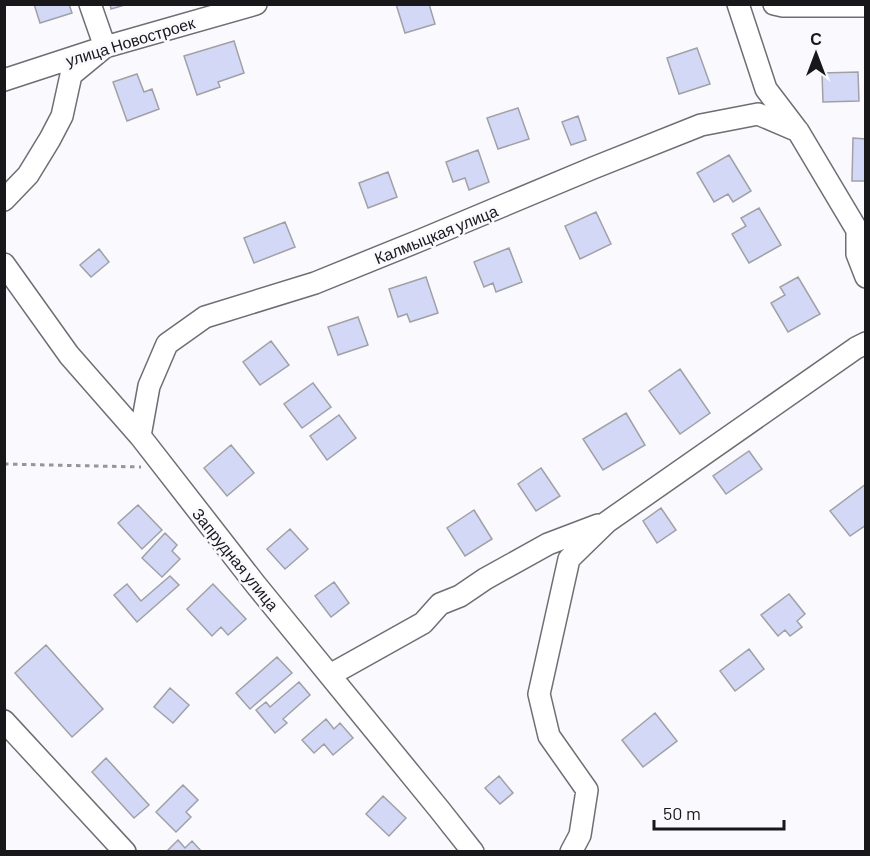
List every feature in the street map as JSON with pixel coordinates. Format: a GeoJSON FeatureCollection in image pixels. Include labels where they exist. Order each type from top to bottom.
{"type":"FeatureCollection","features":[{"type":"Feature","properties":{"kind":"street"},"geometry":{"type":"LineString","coordinates":[[4,200],[28,175],[50,139],[62,116],[71,75],[105,47],[90,4]]}},
{"type":"Feature","properties":{"kind":"street","name":"улица Новостроек"},"geometry":{"type":"LineString","coordinates":[[4,80],[105,47],[256,4]]}},
{"type":"Feature","properties":{"kind":"street"},"geometry":{"type":"LineString","coordinates":[[738,4],[766,88],[798,131],[861,229],[857,254],[866,277]]}},
{"type":"Feature","properties":{"kind":"street"},"geometry":{"type":"LineString","coordinates":[[774,4],[783,6],[866,6]]}},
{"type":"Feature","properties":{"kind":"street","name":"Калмыцкая улица"},"geometry":{"type":"LineString","coordinates":[[140,436],[149,386],[167,344],[205,317],[315,283],[701,125],[758,114],[798,131]]}},
{"type":"Feature","properties":{"kind":"street","name":"Запрудная улица"},"geometry":{"type":"LineString","coordinates":[[4,264],[69,355],[140,436],[256,585],[439,808],[472,852]]}},
{"type":"Feature","properties":{"kind":"street"},"geometry":{"type":"LineString","coordinates":[[572,852],[580,835],[587,790],[549,736],[539,693],[569,559],[607,522],[866,343]]}},
{"type":"Feature","properties":{"kind":"street"},"geometry":{"type":"LineString","coordinates":[[330,675],[423,623],[440,604],[460,596],[485,579],[548,544],[607,522]]}},
{"type":"Feature","properties":{"kind":"street"},"geometry":{"type":"LineString","coordinates":[[4,721],[125,852]]}},
{"type":"Feature","properties":{"kind":"path"},"geometry":{"type":"LineString","coordinates":[[4,464],[163,468]]}},
{"type":"Feature","properties":{"kind":"building"},"geometry":{"type":"Polygon","coordinates":[[[34,4],[69,4],[72,13],[40,23],[34,4]]]}},
{"type":"Feature","properties":{"kind":"building"},"geometry":{"type":"Polygon","coordinates":[[[110,4],[128,4],[111,9],[110,4]]]}},
{"type":"Feature","properties":{"kind":"building"},"geometry":{"type":"Polygon","coordinates":[[[396,4],[429,4],[435,24],[405,33],[396,4]]]}},
{"type":"Feature","properties":{"kind":"building"},"geometry":{"type":"Polygon","coordinates":[[[234,41],[244,73],[218,82],[220,87],[197,95],[184,56],[234,41]]]}},
{"type":"Feature","properties":{"kind":"building"},"geometry":{"type":"Polygon","coordinates":[[[697,48],[710,84],[679,94],[667,58],[697,48]]]}},
{"type":"Feature","properties":{"kind":"building"},"geometry":{"type":"Polygon","coordinates":[[[858,72],[859,101],[823,102],[822,73],[858,72]]]}},
{"type":"Feature","properties":{"kind":"building"},"geometry":{"type":"Polygon","coordinates":[[[137,74],[144,92],[152,89],[159,109],[127,121],[113,82],[137,74]]]}},
{"type":"Feature","properties":{"kind":"building"},"geometry":{"type":"Polygon","coordinates":[[[518,108],[529,139],[498,149],[487,118],[518,108]]]}},
{"type":"Feature","properties":{"kind":"building"},"geometry":{"type":"Polygon","coordinates":[[[578,116],[586,140],[571,145],[562,122],[578,116]]]}},
{"type":"Feature","properties":{"kind":"building"},"geometry":{"type":"Polygon","coordinates":[[[853,138],[866,139],[866,181],[852,181],[853,138]]]}},
{"type":"Feature","properties":{"kind":"building"},"geometry":{"type":"Polygon","coordinates":[[[478,150],[489,182],[469,190],[465,178],[453,182],[446,162],[478,150]]]}},
{"type":"Feature","properties":{"kind":"building"},"geometry":{"type":"Polygon","coordinates":[[[729,155],[751,191],[733,202],[728,194],[714,202],[697,173],[729,155]]]}},
{"type":"Feature","properties":{"kind":"building"},"geometry":{"type":"Polygon","coordinates":[[[388,172],[397,197],[368,208],[359,183],[388,172]]]}},
{"type":"Feature","properties":{"kind":"building"},"geometry":{"type":"Polygon","coordinates":[[[759,208],[781,245],[749,263],[732,234],[746,226],[741,218],[759,208]]]}},
{"type":"Feature","properties":{"kind":"building"},"geometry":{"type":"Polygon","coordinates":[[[596,212],[611,244],[580,259],[565,226],[596,212]]]}},
{"type":"Feature","properties":{"kind":"building"},"geometry":{"type":"Polygon","coordinates":[[[285,222],[295,247],[254,263],[244,238],[285,222]]]}},
{"type":"Feature","properties":{"kind":"building"},"geometry":{"type":"Polygon","coordinates":[[[509,248],[522,282],[496,292],[493,283],[484,287],[474,262],[509,248]]]}},
{"type":"Feature","properties":{"kind":"building"},"geometry":{"type":"Polygon","coordinates":[[[99,249],[109,262],[91,277],[80,265],[99,249]]]}},
{"type":"Feature","properties":{"kind":"building"},"geometry":{"type":"Polygon","coordinates":[[[426,277],[438,313],[410,322],[407,314],[398,317],[389,289],[426,277]]]}},
{"type":"Feature","properties":{"kind":"building"},"geometry":{"type":"Polygon","coordinates":[[[798,277],[820,314],[788,332],[771,303],[785,295],[780,287],[798,277]]]}},
{"type":"Feature","properties":{"kind":"building"},"geometry":{"type":"Polygon","coordinates":[[[358,317],[368,345],[338,355],[328,327],[358,317]]]}},
{"type":"Feature","properties":{"kind":"building"},"geometry":{"type":"Polygon","coordinates":[[[271,341],[289,365],[260,385],[243,362],[271,341]]]}},
{"type":"Feature","properties":{"kind":"building"},"geometry":{"type":"Polygon","coordinates":[[[680,369],[710,413],[680,434],[649,391],[680,369]]]}},
{"type":"Feature","properties":{"kind":"building"},"geometry":{"type":"Polygon","coordinates":[[[313,383],[331,407],[302,428],[284,404],[313,383]]]}},
{"type":"Feature","properties":{"kind":"building"},"geometry":{"type":"Polygon","coordinates":[[[626,413],[645,445],[603,470],[583,439],[626,413]]]}},
{"type":"Feature","properties":{"kind":"building"},"geometry":{"type":"Polygon","coordinates":[[[339,415],[356,438],[327,460],[310,436],[339,415]]]}},
{"type":"Feature","properties":{"kind":"building"},"geometry":{"type":"Polygon","coordinates":[[[231,445],[254,473],[227,496],[204,468],[231,445]]]}},
{"type":"Feature","properties":{"kind":"building"},"geometry":{"type":"Polygon","coordinates":[[[749,451],[762,469],[726,494],[713,476],[749,451]]]}},
{"type":"Feature","properties":{"kind":"building"},"geometry":{"type":"Polygon","coordinates":[[[541,468],[560,496],[536,511],[518,484],[541,468]]]}},
{"type":"Feature","properties":{"kind":"building"},"geometry":{"type":"Polygon","coordinates":[[[866,484],[866,525],[850,536],[830,511],[866,484]]]}},
{"type":"Feature","properties":{"kind":"building"},"geometry":{"type":"Polygon","coordinates":[[[138,505],[162,530],[142,549],[118,523],[138,505]]]}},
{"type":"Feature","properties":{"kind":"building"},"geometry":{"type":"Polygon","coordinates":[[[661,508],[676,530],[657,543],[643,521],[661,508]]]}},
{"type":"Feature","properties":{"kind":"building"},"geometry":{"type":"Polygon","coordinates":[[[474,510],[492,539],[465,556],[447,528],[474,510]]]}},
{"type":"Feature","properties":{"kind":"building"},"geometry":{"type":"Polygon","coordinates":[[[290,529],[308,549],[285,569],[267,549],[290,529]]]}},
{"type":"Feature","properties":{"kind":"building"},"geometry":{"type":"Polygon","coordinates":[[[165,533],[177,545],[172,551],[180,559],[162,577],[142,558],[165,533]]]}},
{"type":"Feature","properties":{"kind":"building"},"geometry":{"type":"Polygon","coordinates":[[[170,576],[179,585],[137,622],[114,595],[127,584],[141,601],[170,576]]]}},
{"type":"Feature","properties":{"kind":"building"},"geometry":{"type":"Polygon","coordinates":[[[334,582],[349,603],[331,617],[315,596],[334,582]]]}},
{"type":"Feature","properties":{"kind":"building"},"geometry":{"type":"Polygon","coordinates":[[[213,584],[246,619],[228,635],[221,627],[212,636],[187,609],[213,584]]]}},
{"type":"Feature","properties":{"kind":"building"},"geometry":{"type":"Polygon","coordinates":[[[789,594],[805,614],[797,621],[802,627],[790,636],[785,630],[778,636],[761,615],[789,594]]]}},
{"type":"Feature","properties":{"kind":"building"},"geometry":{"type":"Polygon","coordinates":[[[46,645],[103,709],[72,737],[15,673],[46,645]]]}},
{"type":"Feature","properties":{"kind":"building"},"geometry":{"type":"Polygon","coordinates":[[[749,649],[764,669],[735,691],[720,671],[749,649]]]}},
{"type":"Feature","properties":{"kind":"building"},"geometry":{"type":"Polygon","coordinates":[[[277,657],[292,673],[250,709],[236,693],[277,657]]]}},
{"type":"Feature","properties":{"kind":"building"},"geometry":{"type":"Polygon","coordinates":[[[299,682],[310,695],[283,719],[287,723],[275,733],[256,710],[266,702],[270,707],[299,682]]]}},
{"type":"Feature","properties":{"kind":"building"},"geometry":{"type":"Polygon","coordinates":[[[170,688],[189,705],[173,723],[154,707],[170,688]]]}},
{"type":"Feature","properties":{"kind":"building"},"geometry":{"type":"Polygon","coordinates":[[[655,713],[677,741],[643,767],[622,740],[655,713]]]}},
{"type":"Feature","properties":{"kind":"building"},"geometry":{"type":"Polygon","coordinates":[[[326,719],[334,729],[340,723],[353,738],[333,755],[324,744],[314,753],[302,740],[326,719]]]}},
{"type":"Feature","properties":{"kind":"building"},"geometry":{"type":"Polygon","coordinates":[[[106,758],[149,805],[134,818],[92,772],[106,758]]]}},
{"type":"Feature","properties":{"kind":"building"},"geometry":{"type":"Polygon","coordinates":[[[499,776],[513,793],[500,804],[485,788],[499,776]]]}},
{"type":"Feature","properties":{"kind":"building"},"geometry":{"type":"Polygon","coordinates":[[[183,785],[198,800],[186,812],[191,817],[176,832],[156,812],[183,785]]]}},
{"type":"Feature","properties":{"kind":"building"},"geometry":{"type":"Polygon","coordinates":[[[383,796],[406,818],[389,836],[366,814],[383,796]]]}},
{"type":"Feature","properties":{"kind":"building"},"geometry":{"type":"Polygon","coordinates":[[[178,840],[185,848],[192,841],[202,852],[166,852],[178,840]]]}}]}
